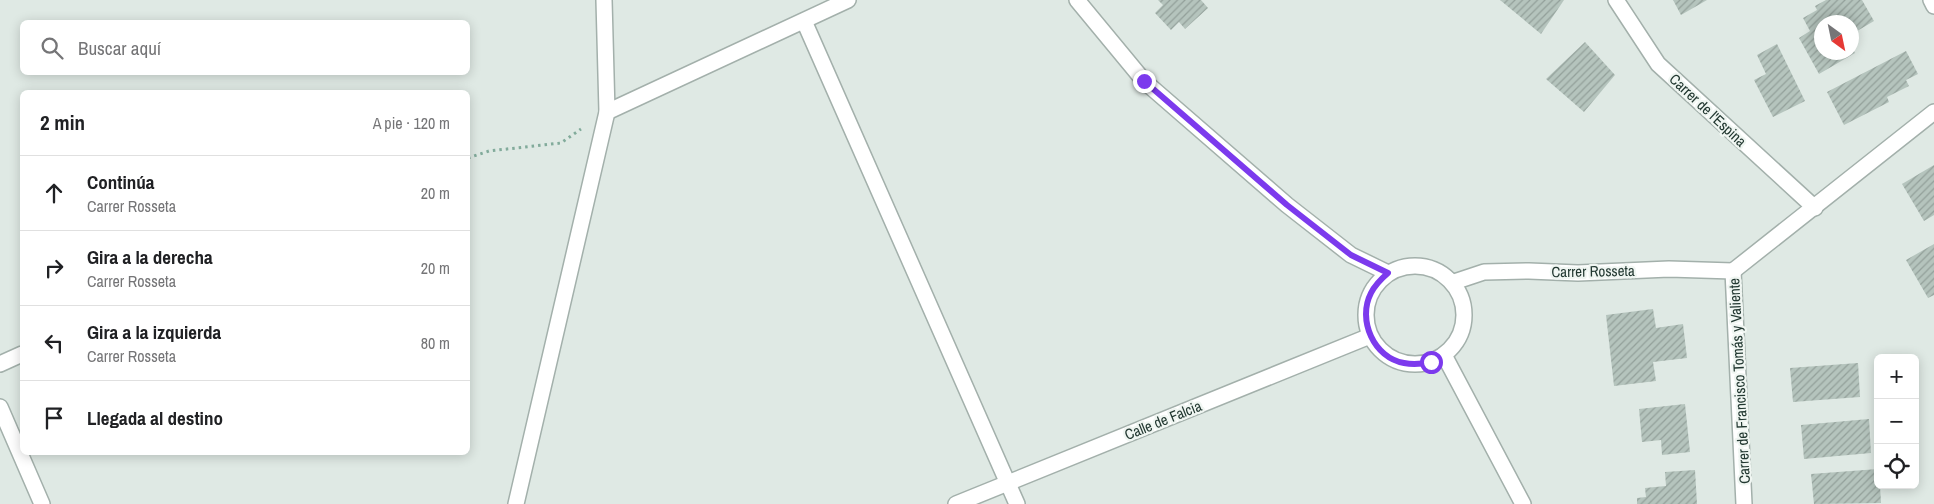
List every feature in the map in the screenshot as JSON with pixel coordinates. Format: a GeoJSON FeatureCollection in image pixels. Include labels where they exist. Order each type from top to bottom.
{"type":"FeatureCollection","features":[{"type":"Feature","properties":{"kind":"street"},"geometry":{"type":"LineString","coordinates":[[516,504],[607,112],[604,0]]}},
{"type":"Feature","properties":{"kind":"street"},"geometry":{"type":"LineString","coordinates":[[607,112],[848,0]]}},
{"type":"Feature","properties":{"kind":"street"},"geometry":{"type":"LineString","coordinates":[[1078,0],[1144,81],[1287,205],[1351,255],[1388,273]]}},
{"type":"Feature","properties":{"kind":"street","name":"Carrer de l'Espina"},"geometry":{"type":"LineString","coordinates":[[1616,0],[1658,64],[1815,208]]}},
{"type":"Feature","properties":{"kind":"street"},"geometry":{"type":"LineString","coordinates":[[1931,0],[1934,6]]}},
{"type":"Feature","properties":{"kind":"street"},"geometry":{"type":"LineString","coordinates":[[804,20],[1017,504]]}},
{"type":"Feature","properties":{"kind":"street","name":"Carrer de Francisco Tomás y Valiente"},"geometry":{"type":"LineString","coordinates":[[1744,504],[1733,271],[1934,112]]}},
{"type":"Feature","properties":{"kind":"street"},"geometry":{"type":"LineString","coordinates":[[1419,265],[1434,269],[1454,282],[1464,304],[1465,318],[1462,333],[1444,356],[1431,362],[1417,364],[1402,363],[1389,357],[1378,348],[1370,336],[1366,322],[1366,308],[1370,295],[1377,283],[1388,273],[1403,267],[1419,265]]}},
{"type":"Feature","properties":{"kind":"street","name":"Carrer Rosseta"},"geometry":{"type":"LineString","coordinates":[[1454,282],[1484,272],[1578,273],[1669,268],[1733,271]]}},
{"type":"Feature","properties":{"kind":"street","name":"Calle de Falcia"},"geometry":{"type":"LineString","coordinates":[[956,504],[1370,336]]}},
{"type":"Feature","properties":{"kind":"street"},"geometry":{"type":"LineString","coordinates":[[0,364],[20,355]]}},
{"type":"Feature","properties":{"kind":"street"},"geometry":{"type":"LineString","coordinates":[[1444,356],[1523,504]]}},
{"type":"Feature","properties":{"kind":"street"},"geometry":{"type":"LineString","coordinates":[[0,407],[20,453]]}},
{"type":"Feature","properties":{"kind":"street"},"geometry":{"type":"LineString","coordinates":[[21,455],[42,504]]}},
{"type":"Feature","properties":{"kind":"path"},"geometry":{"type":"LineString","coordinates":[[470,157],[489,151],[561,142],[607,112]]}},
{"type":"Feature","properties":{"kind":"building"},"geometry":{"type":"Polygon","coordinates":[[[1158,0],[1201,0],[1208,8],[1185,29],[1179,22],[1171,30],[1155,13],[1163,5],[1158,0]]]}},
{"type":"Feature","properties":{"kind":"building"},"geometry":{"type":"Polygon","coordinates":[[[1500,0],[1564,0],[1541,34],[1500,0]]]}},
{"type":"Feature","properties":{"kind":"building"},"geometry":{"type":"Polygon","coordinates":[[[1673,0],[1707,0],[1681,15],[1673,0]]]}},
{"type":"Feature","properties":{"kind":"building"},"geometry":{"type":"Polygon","coordinates":[[[1826,0],[1862,0],[1874,21],[1859,30],[1859,15],[1814,15],[1814,60],[1843,60],[1819,74],[1799,38],[1810,31],[1803,18],[1817,10],[1815,6],[1826,0]]]}},
{"type":"Feature","properties":{"kind":"building"},"geometry":{"type":"Polygon","coordinates":[[[1585,42],[1615,75],[1584,112],[1546,79],[1585,42]]]}},
{"type":"Feature","properties":{"kind":"building"},"geometry":{"type":"Polygon","coordinates":[[[1777,44],[1805,101],[1773,117],[1754,80],[1766,74],[1757,55],[1777,44]]]}},
{"type":"Feature","properties":{"kind":"building"},"geometry":{"type":"Polygon","coordinates":[[[1906,51],[1918,74],[1906,80],[1909,86],[1887,97],[1889,102],[1844,125],[1827,92],[1906,51]]]}},
{"type":"Feature","properties":{"kind":"building"},"geometry":{"type":"Polygon","coordinates":[[[1934,165],[1934,215],[1924,221],[1902,184],[1934,165]]]}},
{"type":"Feature","properties":{"kind":"building"},"geometry":{"type":"Polygon","coordinates":[[[1934,244],[1934,295],[1928,298],[1906,260],[1934,244]]]}},
{"type":"Feature","properties":{"kind":"building"},"geometry":{"type":"Polygon","coordinates":[[[1653,309],[1656,328],[1683,324],[1687,358],[1653,362],[1656,381],[1614,386],[1606,315],[1653,309]]]}},
{"type":"Feature","properties":{"kind":"building"},"geometry":{"type":"Polygon","coordinates":[[[1858,363],[1860,397],[1793,402],[1790,368],[1858,363]]]}},
{"type":"Feature","properties":{"kind":"building"},"geometry":{"type":"Polygon","coordinates":[[[1685,404],[1690,452],[1662,455],[1661,440],[1642,442],[1639,409],[1685,404]]]}},
{"type":"Feature","properties":{"kind":"building"},"geometry":{"type":"Polygon","coordinates":[[[1869,419],[1871,453],[1804,459],[1801,425],[1869,419]]]}},
{"type":"Feature","properties":{"kind":"building"},"geometry":{"type":"Polygon","coordinates":[[[1874,469],[1874,489],[1880,489],[1881,503],[1814,504],[1811,474],[1874,469]]]}},
{"type":"Feature","properties":{"kind":"building"},"geometry":{"type":"Polygon","coordinates":[[[1695,470],[1697,504],[1637,504],[1637,498],[1646,497],[1645,488],[1666,486],[1665,472],[1695,470]]]}},
{"type":"Feature","properties":{"kind":"route"},"geometry":{"type":"LineString","coordinates":[[1144,81],[1287,205],[1351,255],[1388,273],[1377,283],[1370,295],[1366,308],[1366,322],[1370,336],[1378,348],[1389,357],[1402,363],[1417,364],[1431,362]]}}]}
